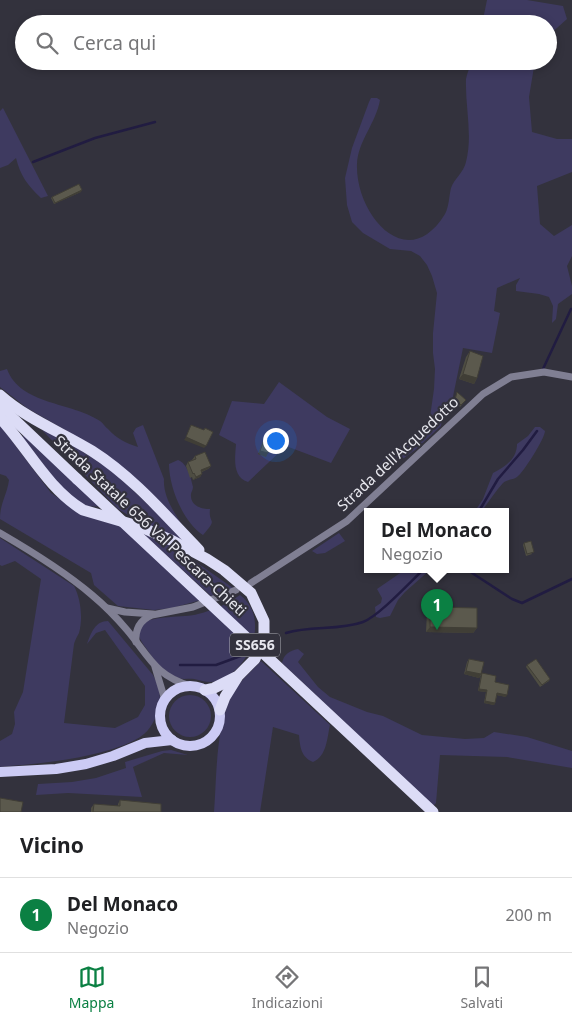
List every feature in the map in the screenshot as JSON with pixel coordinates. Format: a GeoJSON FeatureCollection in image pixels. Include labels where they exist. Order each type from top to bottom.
{"type":"FeatureCollection","features":[{"type":"Feature","properties":{"kind":"highway"},"geometry":{"type":"LineString","coordinates":[[0,395],[20,411],[92,452],[123,475],[207,559]]}},
{"type":"Feature","properties":{"kind":"highway","name":"Strada Statale 656 Val Pescara-Chieti"},"geometry":{"type":"LineString","coordinates":[[0,406],[432,812]]}},
{"type":"Feature","properties":{"kind":"highway"},"geometry":{"type":"LineString","coordinates":[[0,418],[58,491],[75,505],[83,510],[141,527],[173,541],[224,570],[251,592],[264,621],[264,636],[255,659],[238,676],[225,697],[220,710]]}},
{"type":"Feature","properties":{"kind":"highway"},"geometry":{"type":"LineString","coordinates":[[205,690],[214,688],[238,676]]}},
{"type":"Feature","properties":{"kind":"main road"},"geometry":{"type":"LineString","coordinates":[[145,743],[160,720],[165,700],[172,692],[181,688],[191,686],[205,690],[212,695],[220,710],[217,730],[201,744],[191,746],[172,740],[166,734],[160,720]]}},
{"type":"Feature","properties":{"kind":"main road"},"geometry":{"type":"LineString","coordinates":[[0,772],[56,769],[86,764],[113,756],[145,743],[172,740]]}},
{"type":"Feature","properties":{"kind":"street","name":"Strada dell'Acquedotto"},"geometry":{"type":"LineString","coordinates":[[251,583],[347,521],[483,394],[511,376],[544,372],[572,377]]}},
{"type":"Feature","properties":{"kind":"street"},"geometry":{"type":"LineString","coordinates":[[0,533],[72,579],[106,608],[155,667],[178,682],[191,686]]}},
{"type":"Feature","properties":{"kind":"street"},"geometry":{"type":"LineString","coordinates":[[136,642],[136,635],[141,623],[152,615],[193,608],[236,590]]}},
{"type":"Feature","properties":{"kind":"street"},"geometry":{"type":"LineString","coordinates":[[106,608],[125,612],[159,614]]}},
{"type":"Feature","properties":{"kind":"street"},"geometry":{"type":"LineString","coordinates":[[155,667],[165,700]]}},
{"type":"Feature","properties":{"kind":"shaded area"},"geometry":{"type":"Polygon","coordinates":[[[487,0],[527,0],[563,6],[567,19],[557,28],[557,15],[484,15],[487,0]]]}},
{"type":"Feature","properties":{"kind":"shaded area"},"geometry":{"type":"Polygon","coordinates":[[[469,70],[534,70],[529,97],[532,132],[557,139],[572,139],[572,172],[537,186],[540,224],[554,236],[572,225],[572,256],[567,266],[572,294],[558,304],[556,319],[552,323],[553,306],[549,297],[516,291],[516,285],[520,278],[497,288],[494,311],[500,313],[492,353],[463,348],[450,411],[443,415],[441,426],[404,458],[379,465],[394,449],[402,446],[406,440],[422,433],[429,424],[434,389],[433,333],[437,293],[427,265],[420,256],[411,251],[390,249],[363,233],[352,222],[347,205],[345,178],[352,148],[369,102],[371,98],[377,98],[380,100],[378,108],[360,148],[357,164],[359,183],[365,202],[374,218],[386,231],[400,239],[415,239],[430,232],[445,214],[451,188],[466,162],[469,142],[466,79],[469,70]]]}},
{"type":"Feature","properties":{"kind":"shaded area"},"geometry":{"type":"Polygon","coordinates":[[[3,108],[48,196],[41,198],[32,189],[22,175],[16,158],[8,165],[0,168],[0,111],[3,108]]]}},
{"type":"Feature","properties":{"kind":"shaded area"},"geometry":{"type":"Polygon","coordinates":[[[7,369],[14,381],[23,390],[88,415],[101,422],[118,438],[138,447],[133,433],[136,428],[143,425],[164,479],[167,498],[183,526],[67,431],[27,408],[0,387],[0,371],[7,369]]]}},
{"type":"Feature","properties":{"kind":"shaded area"},"geometry":{"type":"Polygon","coordinates":[[[279,382],[327,417],[350,429],[331,463],[286,446],[248,482],[239,476],[237,471],[235,461],[236,444],[219,435],[232,401],[264,404],[279,382]]]}},
{"type":"Feature","properties":{"kind":"shaded area"},"geometry":{"type":"Polygon","coordinates":[[[0,425],[51,493],[82,514],[115,521],[201,600],[172,608],[154,610],[118,606],[94,585],[91,573],[0,519],[9,480],[6,476],[0,474],[0,425]]]}},
{"type":"Feature","properties":{"kind":"shaded area"},"geometry":{"type":"Polygon","coordinates":[[[535,427],[540,427],[545,431],[538,447],[517,477],[503,483],[484,508],[477,508],[483,499],[493,473],[510,462],[515,454],[517,444],[528,436],[535,427]]]}},
{"type":"Feature","properties":{"kind":"shaded area"},"geometry":{"type":"Polygon","coordinates":[[[42,430],[61,438],[113,471],[190,545],[152,529],[118,509],[42,430]]]}},
{"type":"Feature","properties":{"kind":"shaded area"},"geometry":{"type":"Polygon","coordinates":[[[26,435],[100,506],[83,504],[64,490],[49,474],[23,439],[23,436],[26,435]]]}},
{"type":"Feature","properties":{"kind":"shaded area"},"geometry":{"type":"Polygon","coordinates":[[[178,460],[184,464],[190,475],[193,487],[192,501],[200,507],[210,509],[212,523],[203,535],[189,522],[174,493],[169,464],[178,460]]]}},
{"type":"Feature","properties":{"kind":"shaded area"},"geometry":{"type":"Polygon","coordinates":[[[139,528],[183,553],[233,588],[211,596],[139,528]]]}},
{"type":"Feature","properties":{"kind":"shaded area"},"geometry":{"type":"Polygon","coordinates":[[[339,533],[345,541],[325,553],[317,554],[312,551],[339,533]]]}},
{"type":"Feature","properties":{"kind":"shaded area"},"geometry":{"type":"Polygon","coordinates":[[[0,538],[74,586],[76,591],[80,603],[81,622],[74,644],[64,723],[115,728],[138,717],[145,705],[145,686],[105,630],[96,633],[87,644],[97,625],[108,621],[153,675],[158,686],[160,703],[158,714],[149,729],[142,736],[124,745],[94,754],[63,760],[0,767],[0,741],[12,734],[15,724],[14,712],[23,692],[41,579],[15,561],[0,565],[0,538]]]}},
{"type":"Feature","properties":{"kind":"shaded area"},"geometry":{"type":"Polygon","coordinates":[[[400,573],[426,573],[398,600],[390,616],[376,617],[375,607],[381,603],[382,598],[377,589],[400,573]]]}},
{"type":"Feature","properties":{"kind":"shaded area"},"geometry":{"type":"Polygon","coordinates":[[[240,595],[249,604],[254,616],[253,641],[248,654],[240,665],[231,674],[220,680],[207,682],[181,679],[174,676],[160,666],[140,639],[139,630],[147,621],[204,612],[240,595]]]}},
{"type":"Feature","properties":{"kind":"shaded area"},"geometry":{"type":"Polygon","coordinates":[[[298,649],[304,654],[298,662],[318,687],[330,697],[367,712],[383,716],[422,735],[465,739],[484,738],[494,732],[527,737],[572,751],[572,768],[507,757],[440,755],[436,803],[433,806],[282,663],[287,653],[298,649]]]}},
{"type":"Feature","properties":{"kind":"shaded area"},"geometry":{"type":"Polygon","coordinates":[[[261,661],[330,725],[326,746],[321,756],[313,762],[304,754],[299,735],[273,727],[260,812],[214,812],[220,733],[228,703],[235,690],[261,661]]]}},
{"type":"Feature","properties":{"kind":"shaded area"},"geometry":{"type":"Polygon","coordinates":[[[194,695],[202,698],[208,704],[211,716],[208,728],[202,734],[186,737],[178,734],[172,728],[169,712],[172,704],[178,698],[194,695]]]}},
{"type":"Feature","properties":{"kind":"shaded area"},"geometry":{"type":"Polygon","coordinates":[[[171,750],[188,755],[164,753],[133,767],[142,797],[68,793],[36,795],[38,784],[72,782],[96,778],[126,768],[125,762],[171,750]]]}},
{"type":"Feature","properties":{"kind":"building"},"geometry":{"type":"Polygon","coordinates":[[[79,184],[82,190],[55,203],[52,197],[79,184]]]}},
{"type":"Feature","properties":{"kind":"building"},"geometry":{"type":"Polygon","coordinates":[[[470,351],[483,356],[477,378],[463,374],[470,351]]]}},
{"type":"Feature","properties":{"kind":"building"},"geometry":{"type":"Polygon","coordinates":[[[457,392],[466,400],[461,405],[455,400],[457,392]]]}},
{"type":"Feature","properties":{"kind":"building"},"geometry":{"type":"Polygon","coordinates":[[[191,425],[213,432],[206,446],[186,437],[191,425]]]}},
{"type":"Feature","properties":{"kind":"building"},"geometry":{"type":"Polygon","coordinates":[[[266,435],[274,437],[268,453],[260,451],[266,435]]]}},
{"type":"Feature","properties":{"kind":"building"},"geometry":{"type":"Polygon","coordinates":[[[205,452],[211,466],[201,470],[202,474],[196,477],[188,462],[196,459],[195,456],[205,452]]]}},
{"type":"Feature","properties":{"kind":"building"},"geometry":{"type":"Polygon","coordinates":[[[531,541],[534,552],[527,554],[524,543],[531,541]]]}},
{"type":"Feature","properties":{"kind":"building"},"geometry":{"type":"Polygon","coordinates":[[[430,607],[477,608],[477,628],[430,627],[430,607]]]}},
{"type":"Feature","properties":{"kind":"building"},"geometry":{"type":"Polygon","coordinates":[[[469,659],[484,662],[481,674],[466,671],[469,659]]]}},
{"type":"Feature","properties":{"kind":"building"},"geometry":{"type":"Polygon","coordinates":[[[536,659],[550,679],[542,685],[527,665],[536,659]]]}},
{"type":"Feature","properties":{"kind":"building"},"geometry":{"type":"Polygon","coordinates":[[[482,673],[496,676],[495,682],[509,685],[507,695],[497,693],[495,703],[485,701],[487,690],[479,689],[482,673]]]}},
{"type":"Feature","properties":{"kind":"building"},"geometry":{"type":"Polygon","coordinates":[[[0,798],[23,802],[21,812],[0,812],[0,798]]]}},
{"type":"Feature","properties":{"kind":"building"},"geometry":{"type":"Polygon","coordinates":[[[120,800],[161,804],[161,812],[93,812],[94,804],[120,806],[120,800]]]}},
{"type":"Feature","properties":{"kind":"waterway"},"geometry":{"type":"LineString","coordinates":[[33,162],[95,138],[155,122]]}},
{"type":"Feature","properties":{"kind":"waterway"},"geometry":{"type":"LineString","coordinates":[[543,369],[571,309]]}},
{"type":"Feature","properties":{"kind":"waterway"},"geometry":{"type":"LineString","coordinates":[[481,508],[498,479],[537,431]]}},
{"type":"Feature","properties":{"kind":"waterway"},"geometry":{"type":"LineString","coordinates":[[286,633],[305,629],[354,625],[370,619],[420,573]]}},
{"type":"Feature","properties":{"kind":"waterway"},"geometry":{"type":"LineString","coordinates":[[472,573],[512,599],[522,603],[572,579]]}},
{"type":"Feature","properties":{"kind":"waterway"},"geometry":{"type":"LineString","coordinates":[[268,643],[276,639]]}},
{"type":"Feature","properties":{"kind":"waterway"},"geometry":{"type":"LineString","coordinates":[[180,665],[216,665],[246,654]]}},
{"type":"Feature","properties":{"kind":"place","name":"Del Monaco"},"geometry":{"type":"Point","coordinates":[437,630]}}]}
